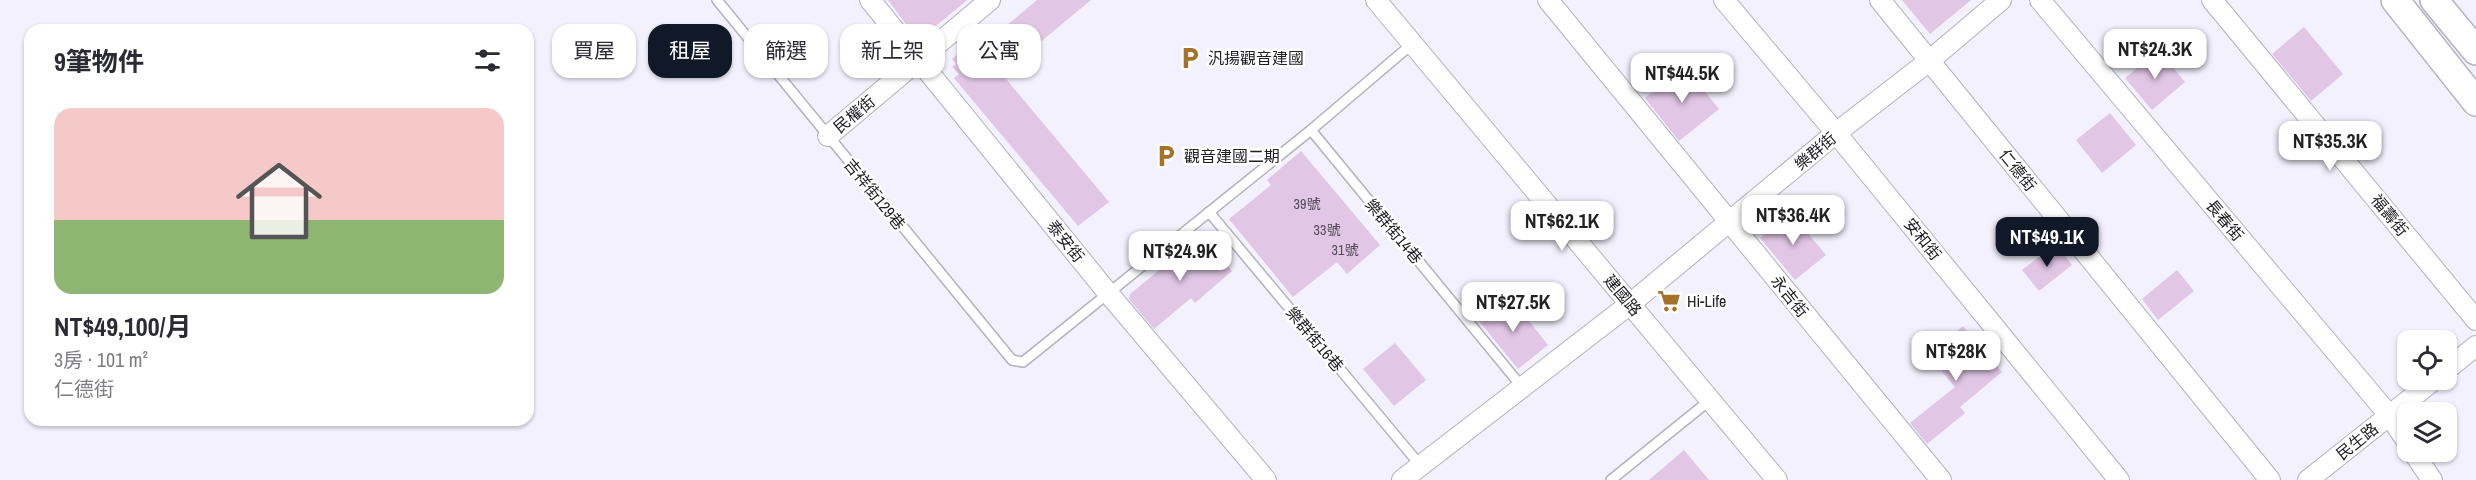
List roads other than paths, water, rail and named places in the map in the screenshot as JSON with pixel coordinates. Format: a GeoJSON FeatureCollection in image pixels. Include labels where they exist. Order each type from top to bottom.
{"type":"FeatureCollection","features":[{"type":"Feature","properties":{"kind":"street","name":"泰安街"},"geometry":{"type":"LineString","coordinates":[[870,0],[889,24]]}},
{"type":"Feature","properties":{"kind":"street","name":"民權街"},"geometry":{"type":"LineString","coordinates":[[945,38],[990,0]]}},
{"type":"Feature","properties":{"kind":"street","name":"建國路"},"geometry":{"type":"LineString","coordinates":[[1376,0],[1777,480]]}},
{"type":"Feature","properties":{"kind":"street","name":"永吉街"},"geometry":{"type":"LineString","coordinates":[[1548,0],[1941,480]]}},
{"type":"Feature","properties":{"kind":"street","name":"安和街"},"geometry":{"type":"LineString","coordinates":[[1724,0],[1836,133],[2119,480]]}},
{"type":"Feature","properties":{"kind":"street","name":"仁德街"},"geometry":{"type":"LineString","coordinates":[[1880,0],[2270,480]]}},
{"type":"Feature","properties":{"kind":"street","name":"樂群街"},"geometry":{"type":"LineString","coordinates":[[1402,480],[1630,304],[2001,0]]}},
{"type":"Feature","properties":{"kind":"street","name":"長春街"},"geometry":{"type":"LineString","coordinates":[[2040,0],[2397,427]]}},
{"type":"Feature","properties":{"kind":"street","name":"福壽街"},"geometry":{"type":"LineString","coordinates":[[2212,0],[2476,320]]}},
{"type":"Feature","properties":{"kind":"street"},"geometry":{"type":"LineString","coordinates":[[2395,0],[2476,102]]}},
{"type":"Feature","properties":{"kind":"street"},"geometry":{"type":"LineString","coordinates":[[2434,0],[2476,51]]}},
{"type":"Feature","properties":{"kind":"street","name":"民權街"},"geometry":{"type":"LineString","coordinates":[[828,136],[897,78]]}},
{"type":"Feature","properties":{"kind":"street","name":"泰安街"},"geometry":{"type":"LineString","coordinates":[[933,78],[1108,293],[1266,480]]}},
{"type":"Feature","properties":{"kind":"street"},"geometry":{"type":"LineString","coordinates":[[2457,361],[2476,346]]}},
{"type":"Feature","properties":{"kind":"street","name":"民生路"},"geometry":{"type":"LineString","coordinates":[[2308,480],[2422,390]]}},
{"type":"Feature","properties":{"kind":"street"},"geometry":{"type":"LineString","coordinates":[[2420,462],[2432,480]]}},
{"type":"Feature","properties":{"kind":"lane","name":"吉祥街129巷"},"geometry":{"type":"LineString","coordinates":[[717,0],[1012,360],[1023,362],[1034,356],[1108,293]]}},
{"type":"Feature","properties":{"kind":"lane"},"geometry":{"type":"LineString","coordinates":[[1108,293],[1311,130],[1412,44]]}},
{"type":"Feature","properties":{"kind":"lane","name":"樂群街14巷"},"geometry":{"type":"LineString","coordinates":[[1311,130],[1522,387]]}},
{"type":"Feature","properties":{"kind":"lane","name":"樂群街16巷"},"geometry":{"type":"LineString","coordinates":[[1209,212],[1420,465]]}},
{"type":"Feature","properties":{"kind":"lane"},"geometry":{"type":"LineString","coordinates":[[1611,480],[1710,400]]}},
{"type":"Feature","properties":{"kind":"place","name":"汎揚觀音建國"},"geometry":{"type":"Point","coordinates":[1190,58]}},
{"type":"Feature","properties":{"kind":"place","name":"觀音建國二期"},"geometry":{"type":"Point","coordinates":[1166,156]}},
{"type":"Feature","properties":{"kind":"place","name":"Hi-Life"},"geometry":{"type":"Point","coordinates":[1669,301]}}]}
